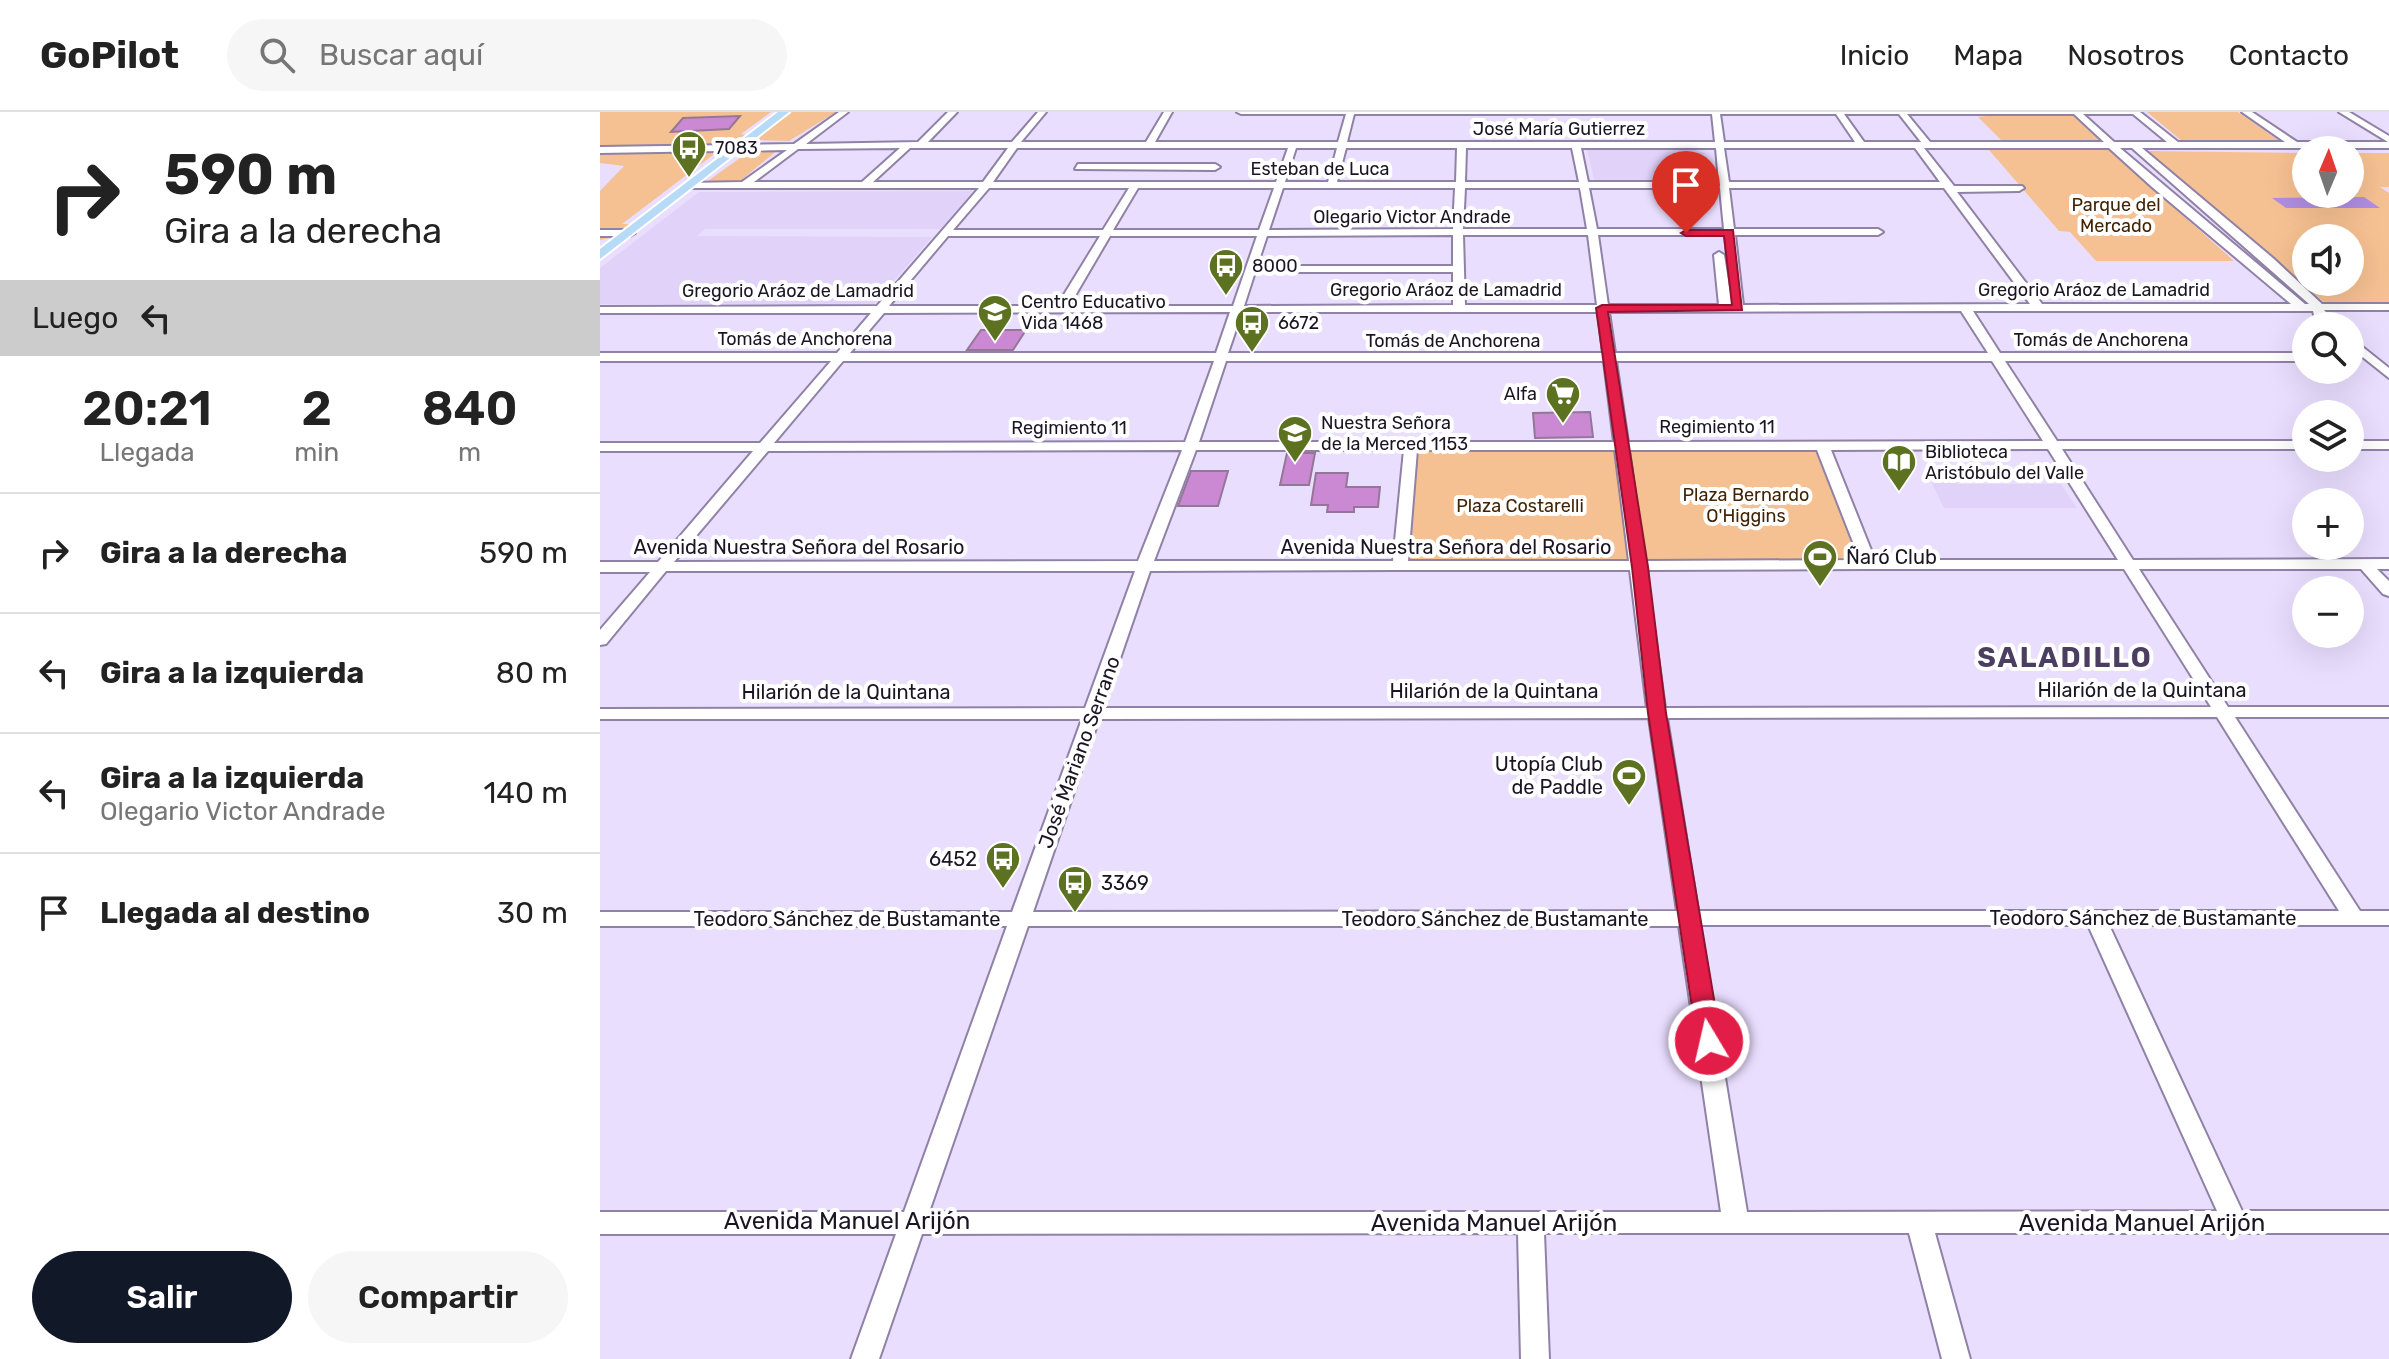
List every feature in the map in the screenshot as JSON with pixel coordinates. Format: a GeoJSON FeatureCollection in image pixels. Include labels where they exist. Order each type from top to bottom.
{"type":"FeatureCollection","features":[{"type":"Feature","properties":{"kind":"main road"},"geometry":{"type":"LineString","coordinates":[[600,255],[784,112]]}},
{"type":"Feature","properties":{"kind":"street"},"geometry":{"type":"LineString","coordinates":[[744,185],[844,112]]}},
{"type":"Feature","properties":{"kind":"street"},"geometry":{"type":"LineString","coordinates":[[920,145],[953,112]]}},
{"type":"Feature","properties":{"kind":"street"},"geometry":{"type":"LineString","coordinates":[[600,640],[946,233],[1042,112]]}},
{"type":"Feature","properties":{"kind":"street"},"geometry":{"type":"LineString","coordinates":[[1149,145],[1168,112]]}},
{"type":"Feature","properties":{"kind":"street"},"geometry":{"type":"LineString","coordinates":[[1236,123],[1241,112],[1411,113],[1519,118],[1555,113],[2135,112],[2176,145]]}},
{"type":"Feature","properties":{"kind":"street"},"geometry":{"type":"LineString","coordinates":[[1292,123],[1296,112]]}},
{"type":"Feature","properties":{"kind":"street"},"geometry":{"type":"LineString","coordinates":[[1706,112],[1715,145]]}},
{"type":"Feature","properties":{"kind":"street"},"geometry":{"type":"LineString","coordinates":[[1716,112],[1715,145],[1723,233],[1725,308]]}},
{"type":"Feature","properties":{"kind":"street"},"geometry":{"type":"LineString","coordinates":[[1964,112],[1974,124]]}},
{"type":"Feature","properties":{"kind":"street"},"geometry":{"type":"LineString","coordinates":[[2076,112],[2244,261],[2302,307]]}},
{"type":"Feature","properties":{"kind":"street"},"geometry":{"type":"LineString","coordinates":[[2246,112],[2292,143]]}},
{"type":"Feature","properties":{"kind":"street"},"geometry":{"type":"LineString","coordinates":[[2343,112],[2389,145]]}},
{"type":"Feature","properties":{"kind":"street"},"geometry":{"type":"LineString","coordinates":[[1332,185],[1350,113]]}},
{"type":"Feature","properties":{"kind":"street"},"geometry":{"type":"LineString","coordinates":[[1410,124],[1411,113]]}},
{"type":"Feature","properties":{"kind":"street"},"geometry":{"type":"LineString","coordinates":[[1555,113],[1557,124]]}},
{"type":"Feature","properties":{"kind":"street"},"geometry":{"type":"LineString","coordinates":[[1583,113],[1589,124]]}},
{"type":"Feature","properties":{"kind":"street"},"geometry":{"type":"LineString","coordinates":[[1776,113],[1782,124]]}},
{"type":"Feature","properties":{"kind":"street"},"geometry":{"type":"LineString","coordinates":[[1839,113],[1862,146]]}},
{"type":"Feature","properties":{"kind":"street"},"geometry":{"type":"LineString","coordinates":[[1902,113],[2039,308]]}},
{"type":"Feature","properties":{"kind":"street"},"geometry":{"type":"LineString","coordinates":[[1206,185],[1231,134]]}},
{"type":"Feature","properties":{"kind":"street","name":"José Mariano Serrano"},"geometry":{"type":"LineString","coordinates":[[865,1359],[1144,567],[1191,445],[1279,185],[1288,145],[1287,134]]}},
{"type":"Feature","properties":{"kind":"street"},"geometry":{"type":"LineString","coordinates":[[1407,145],[1408,134]]}},
{"type":"Feature","properties":{"kind":"street"},"geometry":{"type":"LineString","coordinates":[[1591,135],[1593,145]]}},
{"type":"Feature","properties":{"kind":"street"},"geometry":{"type":"LineString","coordinates":[[1787,135],[1793,145]]}},
{"type":"Feature","properties":{"kind":"street"},"geometry":{"type":"LineString","coordinates":[[1984,135],[1993,146]]}},
{"type":"Feature","properties":{"kind":"street","name":"José María Gutierrez"},"geometry":{"type":"LineString","coordinates":[[600,150],[796,145],[1462,145],[1521,140],[1559,140],[1576,145],[2389,145]]}},
{"type":"Feature","properties":{"kind":"street"},"geometry":{"type":"LineString","coordinates":[[864,185],[908,145]]}},
{"type":"Feature","properties":{"kind":"street"},"geometry":{"type":"LineString","coordinates":[[1065,185],[1094,145]]}},
{"type":"Feature","properties":{"kind":"street"},"geometry":{"type":"LineString","coordinates":[[1459,308],[1462,145]]}},
{"type":"Feature","properties":{"kind":"street"},"geometry":{"type":"LineString","coordinates":[[1576,145],[1593,233],[1640,567],[1657,713],[1736,1224]]}},
{"type":"Feature","properties":{"kind":"street","name":"José María Gutierrez"},"geometry":{"type":"LineString","coordinates":[[2135,146],[2292,145]]}},
{"type":"Feature","properties":{"kind":"street","name":"José María Gutierrez"},"geometry":{"type":"LineString","coordinates":[[2364,145],[2389,145]]}},
{"type":"Feature","properties":{"kind":"street"},"geometry":{"type":"LineString","coordinates":[[2135,146],[2270,261],[2319,307],[2318,312]]}},
{"type":"Feature","properties":{"kind":"street"},"geometry":{"type":"LineString","coordinates":[[1078,167],[1215,167]]}},
{"type":"Feature","properties":{"kind":"street","name":"Esteban de Luca"},"geometry":{"type":"LineString","coordinates":[[690,185],[2019,188]]}},
{"type":"Feature","properties":{"kind":"street"},"geometry":{"type":"LineString","coordinates":[[1061,309],[1135,185]]}},
{"type":"Feature","properties":{"kind":"street","name":"Olegario Victor Andrade"},"geometry":{"type":"LineString","coordinates":[[946,233],[1878,232]]}},
{"type":"Feature","properties":{"kind":"street"},"geometry":{"type":"LineString","coordinates":[[600,233],[630,233]]}},
{"type":"Feature","properties":{"kind":"street"},"geometry":{"type":"LineString","coordinates":[[1723,233],[1738,308]]}},
{"type":"Feature","properties":{"kind":"street"},"geometry":{"type":"LineString","coordinates":[[1250,269],[1458,269]]}},
{"type":"Feature","properties":{"kind":"street","name":"Gregorio Aráoz de Lamadrid"},"geometry":{"type":"LineString","coordinates":[[600,310],[2389,307]]}},
{"type":"Feature","properties":{"kind":"street"},"geometry":{"type":"LineString","coordinates":[[1965,308],[2354,918]]}},
{"type":"Feature","properties":{"kind":"street"},"geometry":{"type":"LineString","coordinates":[[2364,353],[2389,374]]}},
{"type":"Feature","properties":{"kind":"street","name":"Tomás de Anchorena"},"geometry":{"type":"LineString","coordinates":[[600,357],[2292,357]]}},
{"type":"Feature","properties":{"kind":"street"},"geometry":{"type":"LineString","coordinates":[[2364,357],[2389,357]]}},
{"type":"Feature","properties":{"kind":"street"},"geometry":{"type":"LineString","coordinates":[[1400,567],[1411,445]]}},
{"type":"Feature","properties":{"kind":"street"},"geometry":{"type":"LineString","coordinates":[[1822,445],[1870,567]]}},
{"type":"Feature","properties":{"kind":"street","name":"Regimiento 11"},"geometry":{"type":"LineString","coordinates":[[600,447],[2292,445]]}},
{"type":"Feature","properties":{"kind":"street"},"geometry":{"type":"LineString","coordinates":[[2364,445],[2389,445]]}},
{"type":"Feature","properties":{"kind":"street"},"geometry":{"type":"LineString","coordinates":[[2365,564],[2389,591]]}},
{"type":"Feature","properties":{"kind":"street","name":"Avenida Nuestra Señora del Rosario"},"geometry":{"type":"LineString","coordinates":[[600,567],[2389,564]]}},
{"type":"Feature","properties":{"kind":"street","name":"Hilarión de la Quintana"},"geometry":{"type":"LineString","coordinates":[[600,714],[2389,712]]}},
{"type":"Feature","properties":{"kind":"street","name":"Teodoro Sánchez de Bustamante"},"geometry":{"type":"LineString","coordinates":[[600,919],[2389,918]]}},
{"type":"Feature","properties":{"kind":"street"},"geometry":{"type":"LineString","coordinates":[[2096,919],[2235,1223]]}},
{"type":"Feature","properties":{"kind":"street","name":"Avenida Manuel Arijón"},"geometry":{"type":"LineString","coordinates":[[600,1223],[914,1220],[1531,1224],[2389,1222]]}},
{"type":"Feature","properties":{"kind":"street"},"geometry":{"type":"LineString","coordinates":[[1919,1223],[1956,1359]]}},
{"type":"Feature","properties":{"kind":"street"},"geometry":{"type":"LineString","coordinates":[[1531,1224],[1535,1359]]}},
{"type":"Feature","properties":{"kind":"shaded area"},"geometry":{"type":"Polygon","coordinates":[[[1688,148],[1704,153],[1702,178],[1693,181],[1600,181],[1594,179],[1587,150],[1688,148]]]}},
{"type":"Feature","properties":{"kind":"shaded area"},"geometry":{"type":"Polygon","coordinates":[[[973,191],[940,229],[705,229],[697,236],[932,237],[874,304],[600,304],[600,268],[699,192],[973,191]]]}},
{"type":"Feature","properties":{"kind":"shaded area"},"geometry":{"type":"Polygon","coordinates":[[[2364,197],[2380,208],[2364,208],[2364,197]]]}},
{"type":"Feature","properties":{"kind":"shaded area"},"geometry":{"type":"Polygon","coordinates":[[[2272,198],[2292,198],[2292,208],[2286,208],[2272,198]]]}},
{"type":"Feature","properties":{"kind":"shaded area"},"geometry":{"type":"Polygon","coordinates":[[[1930,479],[1955,479],[1958,484],[2061,484],[2077,508],[1944,508],[1930,479]]]}},
{"type":"Feature","properties":{"kind":"green space"},"geometry":{"type":"Polygon","coordinates":[[[600,112],[771,112],[741,134],[747,135],[720,155],[713,155],[622,224],[630,224],[610,238],[600,240],[600,191],[624,166],[600,163],[600,112]]]}},
{"type":"Feature","properties":{"kind":"green space"},"geometry":{"type":"Polygon","coordinates":[[[792,112],[836,112],[789,141],[755,140],[792,112]]]}},
{"type":"Feature","properties":{"kind":"green space"},"geometry":{"type":"Polygon","coordinates":[[[2147,112],[2238,112],[2281,142],[2182,141],[2147,112]]]}},
{"type":"Feature","properties":{"kind":"green space"},"geometry":{"type":"Polygon","coordinates":[[[2073,115],[2101,142],[2002,141],[1978,117],[2073,115]]]}},
{"type":"Feature","properties":{"kind":"green space"},"geometry":{"type":"Polygon","coordinates":[[[754,148],[779,149],[740,181],[705,183],[754,148]]]}},
{"type":"Feature","properties":{"kind":"green space","name":"Parque del Mercado"},"geometry":{"type":"Polygon","coordinates":[[[2109,149],[2234,261],[2096,261],[2070,232],[2059,231],[1989,150],[2109,149]]]}},
{"type":"Feature","properties":{"kind":"green space","name":"Parque del Mercado"},"geometry":{"type":"Polygon","coordinates":[[[2148,151],[2292,153],[2292,208],[2364,208],[2364,153],[2389,153],[2389,187],[2380,187],[2389,193],[2389,303],[2325,303],[2317,296],[2364,296],[2364,224],[2292,224],[2292,275],[2148,151]]]}},
{"type":"Feature","properties":{"kind":"green space"},"geometry":{"type":"Polygon","coordinates":[[[1411,445],[1822,445],[1870,567],[1400,567],[1411,445]]]}},
{"type":"Feature","properties":{"kind":"building"},"geometry":{"type":"Polygon","coordinates":[[[740,116],[729,129],[671,132],[683,118],[740,116]]]}},
{"type":"Feature","properties":{"kind":"building","name":"Centro Educativo Vida 1468"},"geometry":{"type":"Polygon","coordinates":[[[981,330],[1026,330],[1013,350],[967,350],[981,330]]]}},
{"type":"Feature","properties":{"kind":"building","name":"Alfa"},"geometry":{"type":"Polygon","coordinates":[[[1590,412],[1593,437],[1535,438],[1533,413],[1590,412]]]}},
{"type":"Feature","properties":{"kind":"building","name":"Nuestra Señora de la Merced 1153"},"geometry":{"type":"Polygon","coordinates":[[[1287,453],[1315,453],[1309,485],[1280,485],[1287,453]]]}},
{"type":"Feature","properties":{"kind":"building"},"geometry":{"type":"Polygon","coordinates":[[[1191,471],[1228,471],[1218,506],[1178,506],[1191,471]]]}},
{"type":"Feature","properties":{"kind":"building"},"geometry":{"type":"Polygon","coordinates":[[[1316,473],[1348,473],[1346,487],[1380,487],[1378,507],[1354,507],[1354,512],[1327,512],[1328,505],[1311,505],[1316,473]]]}},
{"type":"Feature","properties":{"kind":"place","name":"7083"},"geometry":{"type":"Point","coordinates":[689,179]}},
{"type":"Feature","properties":{"kind":"place","name":"8000"},"geometry":{"type":"Point","coordinates":[1226,297]}},
{"type":"Feature","properties":{"kind":"place","name":"Centro Educativo Vida 1468"},"geometry":{"type":"Point","coordinates":[995,343]}},
{"type":"Feature","properties":{"kind":"place","name":"6672"},"geometry":{"type":"Point","coordinates":[1252,354]}},
{"type":"Feature","properties":{"kind":"place","name":"Alfa"},"geometry":{"type":"Point","coordinates":[1563,425]}},
{"type":"Feature","properties":{"kind":"place","name":"Nuestra Señora de la Merced 1153"},"geometry":{"type":"Point","coordinates":[1295,464]}},
{"type":"Feature","properties":{"kind":"place","name":"Biblioteca Aristóbulo del Valle"},"geometry":{"type":"Point","coordinates":[1899,493]}},
{"type":"Feature","properties":{"kind":"place","name":"Ñaró Club"},"geometry":{"type":"Point","coordinates":[1820,588]}},
{"type":"Feature","properties":{"kind":"place","name":"Utopía Club de Paddle"},"geometry":{"type":"Point","coordinates":[1629,807]}},
{"type":"Feature","properties":{"kind":"place","name":"6452"},"geometry":{"type":"Point","coordinates":[1003,890]}},
{"type":"Feature","properties":{"kind":"place","name":"3369"},"geometry":{"type":"Point","coordinates":[1075,914]}},
{"type":"Feature","properties":{"kind":"district","name":"SALADILLO"},"geometry":{"type":"Point","coordinates":[2065,657]}},
{"type":"Feature","properties":{"kind":"route"},"geometry":{"type":"LineString","coordinates":[[1686,233],[1729,233],[1738,308],[1602,308],[1640,567],[1657,713],[1709,1041]]}},
{"type":"Feature","properties":{"kind":"park label","name":"Plaza Bernardo O'Higgins"},"geometry":{"type":"Point","coordinates":[1746,505]}},
{"type":"Feature","properties":{"kind":"park label","name":"Plaza Costarelli"},"geometry":{"type":"Point","coordinates":[1520,506]}}]}
